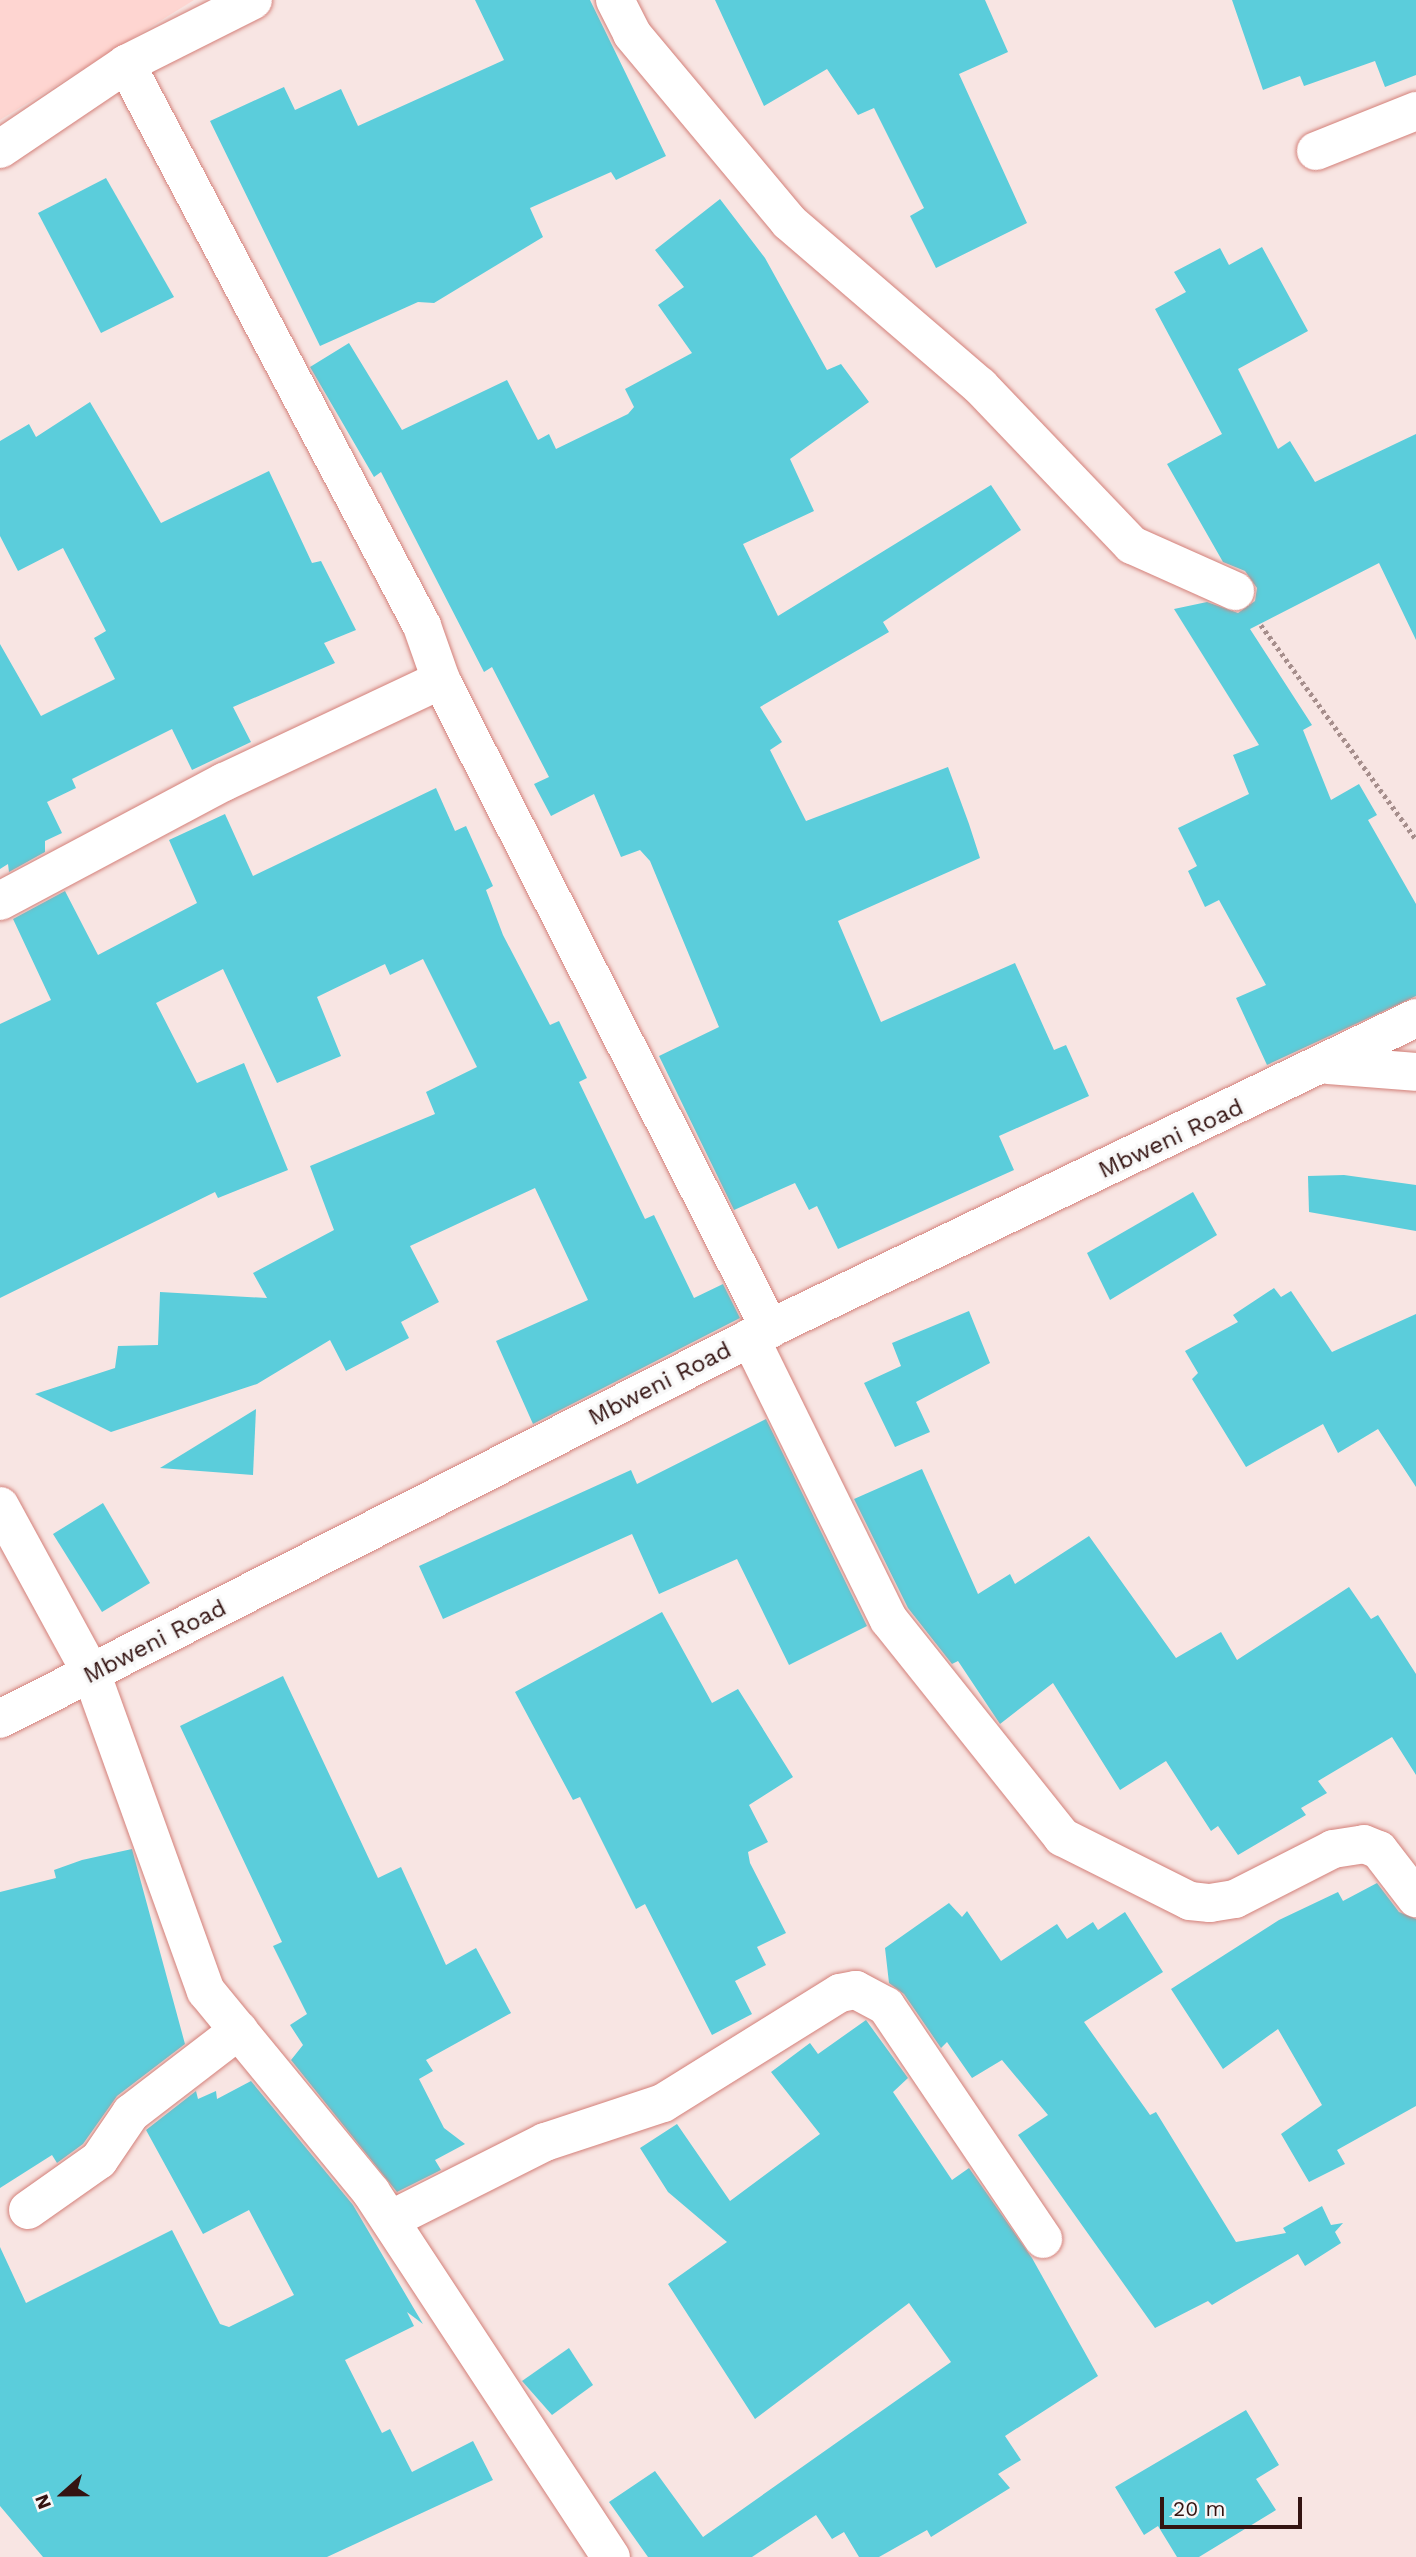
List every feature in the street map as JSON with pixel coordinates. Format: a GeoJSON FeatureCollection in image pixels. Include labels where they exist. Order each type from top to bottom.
{"type":"FeatureCollection","features":[{"type":"Feature","properties":{"kind":"street"},"geometry":{"type":"LineString","coordinates":[[0,149],[126,64],[253,0]]}},
{"type":"Feature","properties":{"kind":"street"},"geometry":{"type":"LineString","coordinates":[[615,0],[632,34],[789,222],[980,386],[1132,545],[1235,591]]}},
{"type":"Feature","properties":{"kind":"street"},"geometry":{"type":"LineString","coordinates":[[126,64],[422,626],[441,680],[760,1334],[889,1620],[1062,1837],[1190,1901],[1210,1903],[1235,1899],[1333,1849],[1364,1844],[1380,1850],[1416,1898]]}},
{"type":"Feature","properties":{"kind":"street"},"geometry":{"type":"LineString","coordinates":[[1316,151],[1416,111]]}},
{"type":"Feature","properties":{"kind":"street"},"geometry":{"type":"LineString","coordinates":[[0,901],[224,782],[441,680]]}},
{"type":"Feature","properties":{"kind":"street","name":"Mbweni Road"},"geometry":{"type":"LineString","coordinates":[[0,1719],[92,1675],[760,1334],[1328,1065],[1416,1018]]}},
{"type":"Feature","properties":{"kind":"street"},"geometry":{"type":"LineString","coordinates":[[1328,1065],[1416,1072]]}},
{"type":"Feature","properties":{"kind":"street"},"geometry":{"type":"LineString","coordinates":[[0,1506],[92,1675],[206,1991],[390,2220],[611,2557]]}},
{"type":"Feature","properties":{"kind":"street"},"geometry":{"type":"LineString","coordinates":[[390,2220],[545,2142],[663,2103],[840,1993],[856,1990],[886,2006],[1043,2239]]}},
{"type":"Feature","properties":{"kind":"street"},"geometry":{"type":"LineString","coordinates":[[28,2210],[99,2160],[131,2113],[239,2030]]}},
{"type":"Feature","properties":{"kind":"path"},"geometry":{"type":"LineString","coordinates":[[1235,591],[1416,839]]}},
{"type":"Feature","properties":{"kind":"shaded area"},"geometry":{"type":"Polygon","coordinates":[[[0,0],[194,0],[0,120],[0,0]]]}},
{"type":"Feature","properties":{"kind":"building"},"geometry":{"type":"Polygon","coordinates":[[[475,0],[590,0],[666,156],[616,180],[611,172],[530,208],[543,237],[434,303],[418,302],[320,346],[210,121],[284,87],[295,110],[341,89],[358,126],[504,60],[475,0]]]}},
{"type":"Feature","properties":{"kind":"building"},"geometry":{"type":"Polygon","coordinates":[[[715,0],[985,0],[1008,52],[959,74],[1027,223],[936,268],[910,216],[924,208],[874,108],[858,115],[827,69],[764,106],[715,0]]]}},
{"type":"Feature","properties":{"kind":"building"},"geometry":{"type":"Polygon","coordinates":[[[1232,0],[1416,0],[1416,75],[1385,87],[1375,61],[1304,86],[1300,76],[1263,90],[1232,0]]]}},
{"type":"Feature","properties":{"kind":"building"},"geometry":{"type":"Polygon","coordinates":[[[106,178],[174,297],[101,333],[38,213],[106,178]]]}},
{"type":"Feature","properties":{"kind":"building"},"geometry":{"type":"Polygon","coordinates":[[[720,199],[765,258],[827,370],[841,364],[869,402],[790,459],[814,511],[743,544],[778,616],[991,485],[1021,530],[883,622],[889,632],[760,707],[782,742],[770,750],[806,821],[948,767],[969,824],[980,858],[838,921],[881,1022],[1015,963],[1054,1050],[1066,1045],[1089,1096],[999,1136],[1014,1170],[838,1249],[817,1206],[809,1210],[795,1183],[734,1210],[659,1056],[719,1027],[650,861],[640,850],[621,857],[594,794],[551,816],[534,784],[549,777],[492,667],[484,672],[381,472],[374,477],[310,367],[349,343],[402,430],[507,380],[538,440],[549,434],[556,449],[628,414],[634,407],[625,389],[692,353],[658,305],[684,287],[655,250],[720,199]]]}},
{"type":"Feature","properties":{"kind":"building"},"geometry":{"type":"Polygon","coordinates":[[[1262,247],[1308,331],[1238,369],[1278,449],[1290,441],[1315,482],[1416,434],[1416,640],[1379,563],[1250,629],[1312,725],[1303,730],[1331,800],[1359,784],[1377,815],[1368,820],[1416,904],[1416,996],[1267,1065],[1236,998],[1266,985],[1219,900],[1205,907],[1188,871],[1197,866],[1178,828],[1249,794],[1233,755],[1259,745],[1174,609],[1207,602],[1238,613],[1255,601],[1257,588],[1245,571],[1223,562],[1167,464],[1222,434],[1155,309],[1186,292],[1174,272],[1220,248],[1229,265],[1262,247]]]}},
{"type":"Feature","properties":{"kind":"building"},"geometry":{"type":"Polygon","coordinates":[[[90,402],[161,523],[269,471],[312,563],[321,561],[356,630],[324,643],[335,663],[233,707],[251,742],[192,770],[172,729],[72,779],[76,788],[47,802],[62,833],[45,841],[45,852],[9,872],[8,864],[0,869],[0,644],[41,716],[115,679],[94,638],[106,631],[63,548],[18,571],[0,536],[0,441],[29,424],[36,437],[90,402]]]}},
{"type":"Feature","properties":{"kind":"building"},"geometry":{"type":"Polygon","coordinates":[[[436,788],[455,831],[466,826],[493,886],[486,890],[503,935],[550,1025],[559,1021],[587,1078],[579,1082],[645,1219],[654,1215],[694,1298],[723,1284],[740,1318],[533,1424],[496,1341],[588,1300],[535,1188],[410,1246],[439,1302],[401,1322],[409,1338],[346,1371],[330,1340],[257,1384],[111,1432],[35,1394],[115,1368],[118,1346],[158,1345],[160,1292],[267,1298],[253,1273],[334,1230],[310,1166],[435,1114],[426,1092],[477,1067],[423,959],[390,975],[385,964],[317,997],[341,1056],[277,1083],[223,969],[156,1003],[197,1083],[244,1063],[288,1170],[218,1198],[215,1192],[0,1298],[0,1024],[51,1000],[13,919],[65,891],[98,955],[197,903],[169,840],[225,814],[253,876],[436,788]]]}},
{"type":"Feature","properties":{"kind":"building"},"geometry":{"type":"Polygon","coordinates":[[[1344,1175],[1416,1185],[1416,1231],[1309,1212],[1308,1176],[1344,1175]]]}},
{"type":"Feature","properties":{"kind":"building"},"geometry":{"type":"Polygon","coordinates":[[[1193,1192],[1217,1235],[1110,1300],[1087,1253],[1193,1192]]]}},
{"type":"Feature","properties":{"kind":"building"},"geometry":{"type":"Polygon","coordinates":[[[1274,1288],[1281,1297],[1291,1291],[1332,1352],[1416,1314],[1416,1487],[1378,1429],[1338,1453],[1323,1424],[1246,1467],[1192,1379],[1198,1373],[1185,1351],[1238,1322],[1233,1315],[1274,1288]]]}},
{"type":"Feature","properties":{"kind":"building"},"geometry":{"type":"Polygon","coordinates":[[[969,1311],[990,1363],[916,1402],[930,1432],[895,1447],[864,1383],[901,1366],[892,1343],[969,1311]]]}},
{"type":"Feature","properties":{"kind":"building"},"geometry":{"type":"Polygon","coordinates":[[[256,1409],[253,1475],[160,1468],[256,1409]]]}},
{"type":"Feature","properties":{"kind":"building"},"geometry":{"type":"Polygon","coordinates":[[[766,1419],[867,1626],[789,1665],[737,1559],[659,1594],[632,1534],[443,1619],[419,1566],[631,1470],[637,1484],[766,1419]]]}},
{"type":"Feature","properties":{"kind":"building"},"geometry":{"type":"Polygon","coordinates":[[[922,1469],[978,1594],[1010,1574],[1015,1584],[1089,1536],[1176,1658],[1221,1632],[1237,1660],[1349,1587],[1371,1619],[1378,1615],[1416,1674],[1416,1775],[1392,1737],[1318,1781],[1327,1793],[1301,1808],[1306,1815],[1238,1855],[1218,1826],[1211,1831],[1166,1761],[1120,1790],[1053,1683],[1000,1724],[958,1661],[952,1664],[908,1608],[854,1499],[922,1469]]]}},
{"type":"Feature","properties":{"kind":"building"},"geometry":{"type":"Polygon","coordinates":[[[103,1503],[150,1583],[102,1612],[53,1534],[103,1503]]]}},
{"type":"Feature","properties":{"kind":"building"},"geometry":{"type":"Polygon","coordinates":[[[662,1612],[712,1703],[738,1689],[793,1777],[749,1805],[768,1842],[748,1852],[750,1863],[786,1933],[757,1947],[766,1965],[735,1981],[752,2014],[712,2035],[645,1904],[636,1909],[580,1797],[573,1800],[515,1692],[662,1612]]]}},
{"type":"Feature","properties":{"kind":"building"},"geometry":{"type":"Polygon","coordinates":[[[283,1676],[378,1878],[401,1867],[446,1965],[476,1948],[511,2013],[426,2060],[433,2071],[419,2079],[444,2128],[465,2144],[435,2160],[441,2170],[397,2192],[291,2060],[303,2045],[290,2025],[307,2014],[273,1946],[282,1942],[180,1726],[283,1676]]]}},
{"type":"Feature","properties":{"kind":"building"},"geometry":{"type":"Polygon","coordinates":[[[132,1849],[185,2044],[117,2096],[83,2144],[57,2163],[52,2155],[0,2188],[0,1892],[56,1878],[54,1870],[82,1860],[132,1849]]]}},
{"type":"Feature","properties":{"kind":"building"},"geometry":{"type":"Polygon","coordinates":[[[1377,1883],[1399,1912],[1416,1919],[1416,2106],[1337,2150],[1345,2164],[1309,2182],[1281,2134],[1322,2105],[1278,2029],[1223,2069],[1171,1989],[1279,1920],[1338,1892],[1343,1901],[1377,1883]]]}},
{"type":"Feature","properties":{"kind":"building"},"geometry":{"type":"Polygon","coordinates":[[[949,1903],[962,1917],[967,1911],[1001,1961],[1057,1924],[1067,1939],[1093,1922],[1098,1930],[1125,1912],[1163,1972],[1084,2022],[1150,2115],[1156,2112],[1236,2242],[1286,2233],[1283,2228],[1322,2206],[1331,2225],[1343,2223],[1335,2232],[1341,2243],[1305,2266],[1298,2254],[1212,2305],[1208,2301],[1155,2328],[1018,2135],[1048,2115],[1002,2060],[972,2078],[947,2042],[941,2048],[904,1994],[889,1983],[885,1948],[949,1903]]]}},
{"type":"Feature","properties":{"kind":"building"},"geometry":{"type":"Polygon","coordinates":[[[866,2020],[908,2078],[893,2092],[952,2180],[969,2168],[1032,2258],[1098,2376],[1005,2436],[1021,2460],[998,2474],[1010,2488],[931,2537],[927,2530],[879,2557],[859,2557],[844,2532],[832,2539],[816,2515],[752,2557],[648,2557],[609,2502],[655,2471],[703,2537],[951,2362],[909,2303],[755,2419],[668,2284],[727,2242],[668,2192],[640,2148],[677,2124],[730,2201],[820,2134],[771,2072],[810,2043],[818,2054],[866,2020]]]}},
{"type":"Feature","properties":{"kind":"building"},"geometry":{"type":"Polygon","coordinates":[[[251,2081],[353,2205],[423,2324],[407,2312],[414,2326],[345,2360],[382,2433],[390,2429],[412,2472],[473,2441],[493,2480],[327,2557],[43,2557],[0,2506],[0,2247],[26,2303],[172,2230],[220,2324],[229,2327],[294,2295],[249,2210],[203,2234],[146,2130],[196,2091],[198,2099],[216,2091],[217,2099],[251,2081]]]}},
{"type":"Feature","properties":{"kind":"building"},"geometry":{"type":"Polygon","coordinates":[[[569,2348],[593,2385],[552,2415],[522,2381],[569,2348]]]}},
{"type":"Feature","properties":{"kind":"building"},"geometry":{"type":"Polygon","coordinates":[[[1246,2410],[1279,2465],[1256,2479],[1276,2510],[1199,2557],[1177,2557],[1158,2526],[1144,2535],[1115,2487],[1246,2410]]]}}]}
